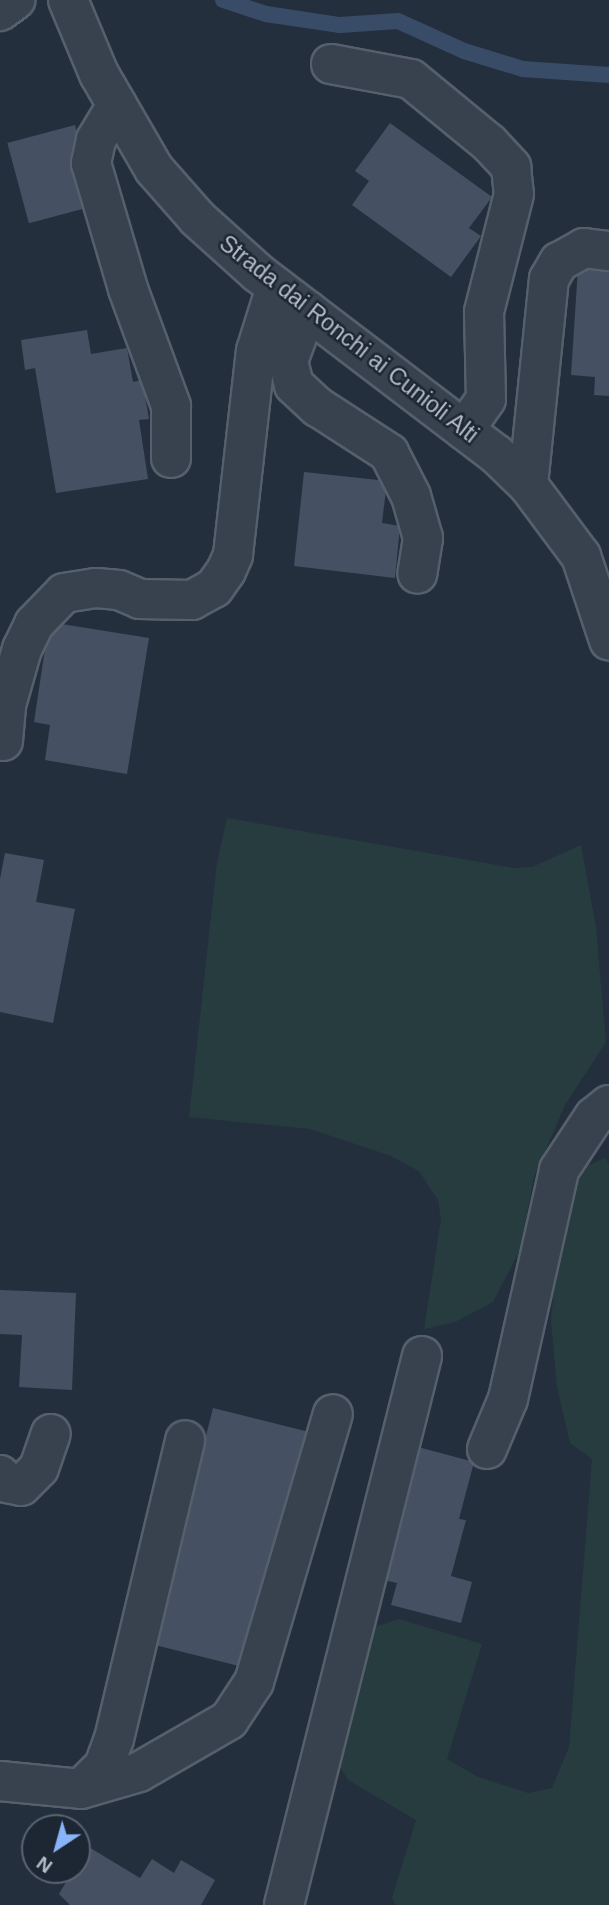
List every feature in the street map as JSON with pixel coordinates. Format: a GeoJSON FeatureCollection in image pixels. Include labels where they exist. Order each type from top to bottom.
{"type":"FeatureCollection","features":[{"type":"Feature","properties":{"kind":"street"},"geometry":{"type":"LineString","coordinates":[[0,11],[15,0]]}},
{"type":"Feature","properties":{"kind":"street","name":"Strada dai Ronchi ai Cunioli Alti"},"geometry":{"type":"LineString","coordinates":[[68,0],[117,105],[154,169],[197,218],[276,287],[464,430],[528,485],[580,556],[609,640]]}},
{"type":"Feature","properties":{"kind":"street"},"geometry":{"type":"LineString","coordinates":[[331,64],[411,79],[480,135],[511,167],[514,194],[484,312],[486,399],[464,430]]}},
{"type":"Feature","properties":{"kind":"street"},"geometry":{"type":"LineString","coordinates":[[117,105],[96,140],[91,163],[128,289],[171,406],[171,458]]}},
{"type":"Feature","properties":{"kind":"street"},"geometry":{"type":"LineString","coordinates":[[528,485],[549,279],[559,262],[584,248],[609,251]]}},
{"type":"Feature","properties":{"kind":"street"},"geometry":{"type":"LineString","coordinates":[[3,741],[6,705],[22,649],[34,624],[64,593],[96,588],[119,590],[140,599],[192,600],[214,588],[226,571],[233,555],[256,351],[276,287]]}},
{"type":"Feature","properties":{"kind":"street"},"geometry":{"type":"LineString","coordinates":[[307,310],[288,360],[294,385],[318,407],[389,453],[411,496],[423,538],[417,574]]}},
{"type":"Feature","properties":{"kind":"street"},"geometry":{"type":"LineString","coordinates":[[487,1449],[509,1399],[559,1170],[594,1117],[609,1105]]}},
{"type":"Feature","properties":{"kind":"street"},"geometry":{"type":"LineString","coordinates":[[284,1905],[422,1356]]}},
{"type":"Feature","properties":{"kind":"street"},"geometry":{"type":"LineString","coordinates":[[0,1781],[81,1789],[139,1772],[229,1720],[254,1682],[332,1414]]}},
{"type":"Feature","properties":{"kind":"street"},"geometry":{"type":"LineString","coordinates":[[0,1475],[7,1483],[21,1486],[39,1468],[51,1434]]}},
{"type":"Feature","properties":{"kind":"street"},"geometry":{"type":"LineString","coordinates":[[81,1789],[104,1766],[114,1739],[185,1440]]}},
{"type":"Feature","properties":{"kind":"green space"},"geometry":{"type":"Polygon","coordinates":[[[227,818],[514,868],[532,867],[581,845],[596,927],[606,1042],[565,1105],[534,1177],[520,1250],[493,1302],[455,1322],[424,1329],[441,1219],[438,1200],[419,1171],[391,1156],[310,1129],[189,1117],[217,862],[227,818]]]}},
{"type":"Feature","properties":{"kind":"green space"},"geometry":{"type":"Polygon","coordinates":[[[605,1158],[609,1163],[609,1905],[396,1905],[392,1898],[416,1820],[348,1780],[333,1755],[371,1628],[399,1619],[482,1644],[447,1759],[478,1777],[528,1793],[552,1788],[569,1747],[592,1459],[570,1443],[557,1387],[551,1322],[557,1249],[568,1200],[587,1166],[605,1158]]]}},
{"type":"Feature","properties":{"kind":"building"},"geometry":{"type":"Polygon","coordinates":[[[390,123],[492,197],[469,228],[481,236],[451,277],[352,205],[369,181],[355,171],[390,123]]]}},
{"type":"Feature","properties":{"kind":"building"},"geometry":{"type":"Polygon","coordinates":[[[75,125],[96,205],[29,223],[7,143],[75,125]]]}},
{"type":"Feature","properties":{"kind":"building"},"geometry":{"type":"Polygon","coordinates":[[[578,268],[609,270],[609,396],[594,395],[595,377],[571,375],[578,268]]]}},
{"type":"Feature","properties":{"kind":"building"},"geometry":{"type":"Polygon","coordinates":[[[87,330],[91,354],[127,348],[133,382],[142,380],[149,419],[139,420],[148,479],[56,493],[35,368],[25,370],[21,340],[87,330]]]}},
{"type":"Feature","properties":{"kind":"building"},"geometry":{"type":"Polygon","coordinates":[[[304,472],[387,481],[382,523],[400,526],[395,578],[294,566],[304,472]]]}},
{"type":"Feature","properties":{"kind":"building"},"geometry":{"type":"Polygon","coordinates":[[[49,622],[149,638],[127,774],[45,760],[50,725],[34,722],[49,622]]]}},
{"type":"Feature","properties":{"kind":"building"},"geometry":{"type":"Polygon","coordinates":[[[5,853],[44,860],[36,902],[75,909],[53,1023],[0,1012],[0,879],[5,853]]]}},
{"type":"Feature","properties":{"kind":"building"},"geometry":{"type":"Polygon","coordinates":[[[0,1290],[76,1293],[72,1390],[19,1387],[22,1335],[0,1334],[0,1290]]]}},
{"type":"Feature","properties":{"kind":"building"},"geometry":{"type":"Polygon","coordinates":[[[213,1408],[307,1431],[248,1668],[154,1645],[213,1408]]]}},
{"type":"Feature","properties":{"kind":"building"},"geometry":{"type":"Polygon","coordinates":[[[418,1447],[474,1462],[459,1519],[466,1520],[451,1576],[472,1582],[461,1623],[391,1605],[397,1583],[379,1579],[418,1447]]]}},
{"type":"Feature","properties":{"kind":"building"},"geometry":{"type":"Polygon","coordinates":[[[91,1848],[140,1878],[152,1859],[174,1873],[181,1860],[215,1880],[201,1905],[70,1905],[59,1894],[65,1884],[91,1884],[91,1848]]]}},
{"type":"Feature","properties":{"kind":"waterway"},"geometry":{"type":"LineString","coordinates":[[223,0],[266,14],[340,25],[398,21],[464,51],[523,69],[609,75]]}}]}
